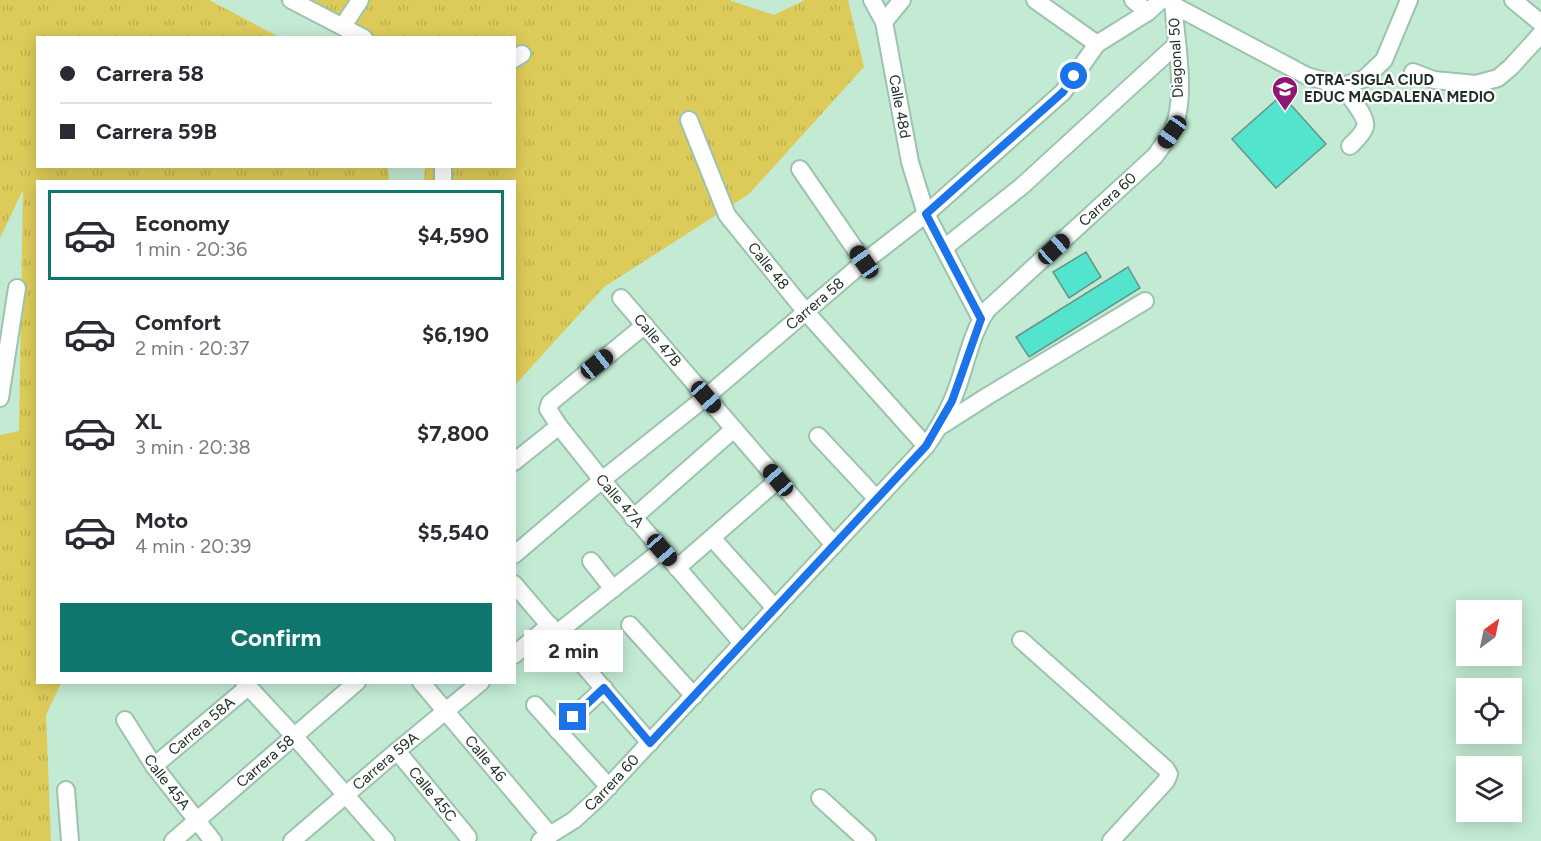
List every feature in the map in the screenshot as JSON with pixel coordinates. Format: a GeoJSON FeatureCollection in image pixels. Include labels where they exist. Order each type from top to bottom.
{"type":"FeatureCollection","features":[{"type":"Feature","properties":{"kind":"street"},"geometry":{"type":"LineString","coordinates":[[291,0],[360,36]]}},
{"type":"Feature","properties":{"kind":"street"},"geometry":{"type":"LineString","coordinates":[[343,26],[360,0]]}},
{"type":"Feature","properties":{"kind":"street","name":"Calle 48d"},"geometry":{"type":"LineString","coordinates":[[872,0],[884,22],[910,162],[923,217]]}},
{"type":"Feature","properties":{"kind":"street"},"geometry":{"type":"LineString","coordinates":[[884,22],[902,0]]}},
{"type":"Feature","properties":{"kind":"street"},"geometry":{"type":"LineString","coordinates":[[1035,0],[1097,44]]}},
{"type":"Feature","properties":{"kind":"street"},"geometry":{"type":"LineString","coordinates":[[1132,0],[1148,12]]}},
{"type":"Feature","properties":{"kind":"street"},"geometry":{"type":"LineString","coordinates":[[1169,2],[1307,76],[1342,86],[1364,79],[1384,60],[1409,0]]}},
{"type":"Feature","properties":{"kind":"street"},"geometry":{"type":"LineString","coordinates":[[1513,0],[1541,23]]}},
{"type":"Feature","properties":{"kind":"street","name":"Carrera 58"},"geometry":{"type":"LineString","coordinates":[[516,553],[602,480],[706,397],[864,262],[923,217],[1063,92],[1097,44],[1148,12],[1169,2]]}},
{"type":"Feature","properties":{"kind":"street","name":"Diagonal 50"},"geometry":{"type":"LineString","coordinates":[[1169,2],[1177,44],[1180,90],[1177,116]]}},
{"type":"Feature","properties":{"kind":"street"},"geometry":{"type":"LineString","coordinates":[[1413,72],[1434,80],[1476,84],[1498,78],[1511,68],[1541,34]]}},
{"type":"Feature","properties":{"kind":"street"},"geometry":{"type":"LineString","coordinates":[[944,248],[1022,186],[1177,44]]}},
{"type":"Feature","properties":{"kind":"street"},"geometry":{"type":"LineString","coordinates":[[1342,86],[1366,123],[1365,130],[1350,146]]}},
{"type":"Feature","properties":{"kind":"street","name":"Carrera 60"},"geometry":{"type":"LineString","coordinates":[[545,838],[574,820],[609,787],[926,446],[952,401],[981,319],[987,310],[1155,156],[1172,132],[1177,116]]}},
{"type":"Feature","properties":{"kind":"street","name":"Calle 48"},"geometry":{"type":"LineString","coordinates":[[689,120],[727,215],[806,312],[926,446]]}},
{"type":"Feature","properties":{"kind":"street"},"geometry":{"type":"LineString","coordinates":[[800,170],[864,262]]}},
{"type":"Feature","properties":{"kind":"street"},"geometry":{"type":"LineString","coordinates":[[908,196],[944,248],[981,319]]}},
{"type":"Feature","properties":{"kind":"street"},"geometry":{"type":"LineString","coordinates":[[0,398],[17,288]]}},
{"type":"Feature","properties":{"kind":"street","name":"Calle 47B"},"geometry":{"type":"LineString","coordinates":[[621,298],[834,545]]}},
{"type":"Feature","properties":{"kind":"street"},"geometry":{"type":"LineString","coordinates":[[938,427],[1145,301]]}},
{"type":"Feature","properties":{"kind":"street","name":"Calle 47A"},"geometry":{"type":"LineString","coordinates":[[645,325],[550,403],[548,409],[633,518],[742,644]]}},
{"type":"Feature","properties":{"kind":"street"},"geometry":{"type":"LineString","coordinates":[[516,460],[559,426]]}},
{"type":"Feature","properties":{"kind":"street"},"geometry":{"type":"LineString","coordinates":[[633,518],[734,429]]}},
{"type":"Feature","properties":{"kind":"street"},"geometry":{"type":"LineString","coordinates":[[818,436],[876,498]]}},
{"type":"Feature","properties":{"kind":"street"},"geometry":{"type":"LineString","coordinates":[[677,568],[778,480]]}},
{"type":"Feature","properties":{"kind":"street"},"geometry":{"type":"LineString","coordinates":[[712,538],[775,609]]}},
{"type":"Feature","properties":{"kind":"street"},"geometry":{"type":"LineString","coordinates":[[516,654],[613,589],[662,550]]}},
{"type":"Feature","properties":{"kind":"street"},"geometry":{"type":"LineString","coordinates":[[591,561],[613,589]]}},
{"type":"Feature","properties":{"kind":"street"},"geometry":{"type":"LineString","coordinates":[[516,586],[650,743]]}},
{"type":"Feature","properties":{"kind":"street"},"geometry":{"type":"LineString","coordinates":[[630,625],[694,696]]}},
{"type":"Feature","properties":{"kind":"street"},"geometry":{"type":"LineString","coordinates":[[1022,639],[1169,774],[1166,781],[1111,841]]}},
{"type":"Feature","properties":{"kind":"street","name":"Carrera 58"},"geometry":{"type":"LineString","coordinates":[[173,841],[355,684]]}},
{"type":"Feature","properties":{"kind":"street","name":"Calle 46"},"geometry":{"type":"LineString","coordinates":[[423,684],[545,838]]}},
{"type":"Feature","properties":{"kind":"street","name":"Carrera 59A"},"geometry":{"type":"LineString","coordinates":[[292,841],[479,684]]}},
{"type":"Feature","properties":{"kind":"street"},"geometry":{"type":"LineString","coordinates":[[246,685],[386,841]]}},
{"type":"Feature","properties":{"kind":"street","name":"Carrera 58A"},"geometry":{"type":"LineString","coordinates":[[154,766],[246,685]]}},
{"type":"Feature","properties":{"kind":"street"},"geometry":{"type":"LineString","coordinates":[[558,731],[604,688]]}},
{"type":"Feature","properties":{"kind":"street"},"geometry":{"type":"LineString","coordinates":[[535,705],[609,787]]}},
{"type":"Feature","properties":{"kind":"street","name":"Calle 45A"},"geometry":{"type":"LineString","coordinates":[[125,720],[154,766],[213,841]]}},
{"type":"Feature","properties":{"kind":"street","name":"Calle 45C"},"geometry":{"type":"LineString","coordinates":[[397,751],[468,837]]}},
{"type":"Feature","properties":{"kind":"street"},"geometry":{"type":"LineString","coordinates":[[66,790],[70,841]]}},
{"type":"Feature","properties":{"kind":"street"},"geometry":{"type":"LineString","coordinates":[[820,798],[867,841]]}},
{"type":"Feature","properties":{"kind":"green space"},"geometry":{"type":"Polygon","coordinates":[[[0,0],[209,0],[277,36],[36,36],[36,168],[388,168],[389,180],[36,180],[36,684],[61,684],[46,715],[51,841],[0,841],[0,435],[19,431],[23,190],[0,238],[0,0]]]}},
{"type":"Feature","properties":{"kind":"green space"},"geometry":{"type":"Polygon","coordinates":[[[296,0],[729,0],[774,15],[805,0],[848,0],[864,67],[749,194],[604,287],[516,384],[516,180],[424,180],[425,168],[516,168],[516,36],[364,36],[296,0]]]}},
{"type":"Feature","properties":{"kind":"building"},"geometry":{"type":"Polygon","coordinates":[[[1282,95],[1326,144],[1276,188],[1232,139],[1282,95]]]}},
{"type":"Feature","properties":{"kind":"building"},"geometry":{"type":"Polygon","coordinates":[[[1086,252],[1101,277],[1069,298],[1053,272],[1086,252]]]}},
{"type":"Feature","properties":{"kind":"building"},"geometry":{"type":"Polygon","coordinates":[[[1128,267],[1140,288],[1029,357],[1016,337],[1128,267]]]}},
{"type":"Feature","properties":{"kind":"place","name":"OTRA-SIGLA CIUD EDUC MAGDALENA MEDIO"},"geometry":{"type":"Point","coordinates":[1285,112]}},
{"type":"Feature","properties":{"kind":"route"},"geometry":{"type":"LineString","coordinates":[[573,717],[604,688],[650,743],[926,446],[952,401],[981,319],[926,214],[1063,92],[1074,76]]}}]}
